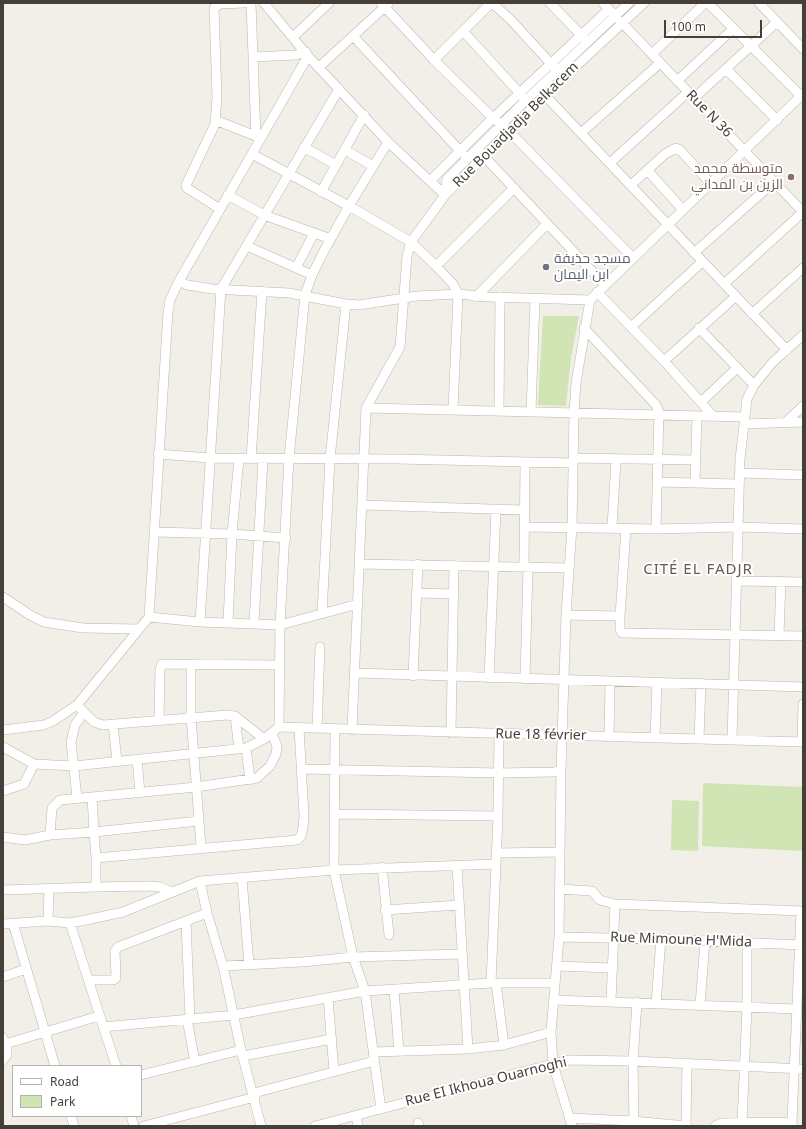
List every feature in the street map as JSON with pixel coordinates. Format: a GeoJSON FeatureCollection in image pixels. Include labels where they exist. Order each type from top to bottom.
{"type":"FeatureCollection","features":[{"type":"Feature","properties":{"kind":"street"},"geometry":{"type":"LineString","coordinates":[[220,209],[186,187],[205,148],[215,120],[217,97],[214,8],[220,4],[245,3]]}},
{"type":"Feature","properties":{"kind":"street"},"geometry":{"type":"LineString","coordinates":[[252,3],[253,57],[258,137]]}},
{"type":"Feature","properties":{"kind":"street"},"geometry":{"type":"LineString","coordinates":[[264,3],[318,67],[388,142],[445,195],[411,242],[408,256],[400,347],[366,408],[352,730]]}},
{"type":"Feature","properties":{"kind":"street"},"geometry":{"type":"LineString","coordinates":[[293,37],[328,3]]}},
{"type":"Feature","properties":{"kind":"street"},"geometry":{"type":"LineString","coordinates":[[434,60],[492,3],[554,67]]}},
{"type":"Feature","properties":{"kind":"street"},"geometry":{"type":"LineString","coordinates":[[550,3],[588,42]]}},
{"type":"Feature","properties":{"kind":"street","name":"Rue Bouadjadja Belkacem"},"geometry":{"type":"LineString","coordinates":[[445,195],[447,179],[467,158],[480,152],[619,20],[629,3]]}},
{"type":"Feature","properties":{"kind":"street","name":"Rue Bouadjadja Belkacem"},"geometry":{"type":"LineString","coordinates":[[505,128],[523,97],[542,92],[554,67],[644,3]]}},
{"type":"Feature","properties":{"kind":"street"},"geometry":{"type":"LineString","coordinates":[[652,54],[707,3],[802,95],[711,184],[604,284],[590,300],[584,328],[576,383],[572,460],[572,527],[566,615],[561,770],[559,937],[551,1032],[553,1064],[570,1122],[634,1123],[686,1126],[687,1063]]}},
{"type":"Feature","properties":{"kind":"street"},"geometry":{"type":"LineString","coordinates":[[759,3],[803,49]]}},
{"type":"Feature","properties":{"kind":"street"},"geometry":{"type":"LineString","coordinates":[[318,67],[353,36],[385,4],[434,60],[505,128],[633,258]]}},
{"type":"Feature","properties":{"kind":"street"},"geometry":{"type":"LineString","coordinates":[[430,181],[493,118],[523,97],[554,67],[606,6]]}},
{"type":"Feature","properties":{"kind":"street","name":"Rue N 36"},"geometry":{"type":"LineString","coordinates":[[606,6],[803,212]]}},
{"type":"Feature","properties":{"kind":"street"},"geometry":{"type":"LineString","coordinates":[[610,163],[691,95],[726,69],[778,22]]}},
{"type":"Feature","properties":{"kind":"street"},"geometry":{"type":"LineString","coordinates":[[677,81],[733,29]]}},
{"type":"Feature","properties":{"kind":"street"},"geometry":{"type":"LineString","coordinates":[[463,31],[523,97]]}},
{"type":"Feature","properties":{"kind":"street"},"geometry":{"type":"LineString","coordinates":[[353,36],[474,165]]}},
{"type":"Feature","properties":{"kind":"street"},"geometry":{"type":"LineString","coordinates":[[253,57],[307,54]]}},
{"type":"Feature","properties":{"kind":"street"},"geometry":{"type":"LineString","coordinates":[[3,730],[44,725],[53,721],[77,705],[149,617],[158,454],[170,300],[179,280],[252,154],[258,137],[307,54]]}},
{"type":"Feature","properties":{"kind":"street"},"geometry":{"type":"LineString","coordinates":[[581,133],[660,63]]}},
{"type":"Feature","properties":{"kind":"street"},"geometry":{"type":"LineString","coordinates":[[726,69],[776,120]]}},
{"type":"Feature","properties":{"kind":"street"},"geometry":{"type":"LineString","coordinates":[[200,622],[221,290],[339,89]]}},
{"type":"Feature","properties":{"kind":"street"},"geometry":{"type":"LineString","coordinates":[[542,92],[735,297],[787,350]]}},
{"type":"Feature","properties":{"kind":"street"},"geometry":{"type":"LineString","coordinates":[[321,192],[364,116]]}},
{"type":"Feature","properties":{"kind":"street"},"geometry":{"type":"LineString","coordinates":[[215,120],[258,137]]}},
{"type":"Feature","properties":{"kind":"street"},"geometry":{"type":"LineString","coordinates":[[50,835],[52,808],[60,800],[140,793],[250,780],[264,774],[270,766],[277,746],[276,730],[280,665],[280,625],[286,538],[289,458],[305,295],[312,275],[331,239],[388,142]]}},
{"type":"Feature","properties":{"kind":"street"},"geometry":{"type":"LineString","coordinates":[[304,147],[336,165]]}},
{"type":"Feature","properties":{"kind":"street"},"geometry":{"type":"LineString","coordinates":[[631,185],[648,172],[664,154],[676,148],[680,150],[711,184]]}},
{"type":"Feature","properties":{"kind":"street"},"geometry":{"type":"LineString","coordinates":[[345,150],[373,166]]}},
{"type":"Feature","properties":{"kind":"street"},"geometry":{"type":"LineString","coordinates":[[480,152],[604,284]]}},
{"type":"Feature","properties":{"kind":"street","name":"Rue Bouadjadja Belkacem"},"geometry":{"type":"LineString","coordinates":[[445,195],[474,165],[480,152]]}},
{"type":"Feature","properties":{"kind":"street"},"geometry":{"type":"LineString","coordinates":[[252,154],[288,175],[349,206],[411,242],[453,284],[458,294],[453,410]]}},
{"type":"Feature","properties":{"kind":"street"},"geometry":{"type":"LineString","coordinates":[[648,172],[683,210]]}},
{"type":"Feature","properties":{"kind":"street"},"geometry":{"type":"LineString","coordinates":[[694,253],[774,182]]}},
{"type":"Feature","properties":{"kind":"street"},"geometry":{"type":"LineString","coordinates":[[436,266],[514,188]]}},
{"type":"Feature","properties":{"kind":"street"},"geometry":{"type":"LineString","coordinates":[[228,195],[264,216],[331,239]]}},
{"type":"Feature","properties":{"kind":"street"},"geometry":{"type":"LineString","coordinates":[[724,284],[803,212]]}},
{"type":"Feature","properties":{"kind":"street"},"geometry":{"type":"LineString","coordinates":[[476,296],[548,224]]}},
{"type":"Feature","properties":{"kind":"street"},"geometry":{"type":"LineString","coordinates":[[296,268],[314,233]]}},
{"type":"Feature","properties":{"kind":"street"},"geometry":{"type":"LineString","coordinates":[[247,246],[312,275]]}},
{"type":"Feature","properties":{"kind":"street"},"geometry":{"type":"LineString","coordinates":[[632,327],[702,262]]}},
{"type":"Feature","properties":{"kind":"street"},"geometry":{"type":"LineString","coordinates":[[752,314],[803,268]]}},
{"type":"Feature","properties":{"kind":"street"},"geometry":{"type":"LineString","coordinates":[[179,280],[187,285],[221,290],[239,292],[262,291],[305,295],[346,304],[359,305],[404,298],[458,294],[535,299],[590,300]]}},
{"type":"Feature","properties":{"kind":"street"},"geometry":{"type":"LineString","coordinates":[[251,459],[262,291]]}},
{"type":"Feature","properties":{"kind":"street"},"geometry":{"type":"LineString","coordinates":[[597,292],[664,361],[713,416]]}},
{"type":"Feature","properties":{"kind":"street"},"geometry":{"type":"LineString","coordinates":[[499,411],[500,297]]}},
{"type":"Feature","properties":{"kind":"street"},"geometry":{"type":"LineString","coordinates":[[664,361],[735,297]]}},
{"type":"Feature","properties":{"kind":"street"},"geometry":{"type":"LineString","coordinates":[[531,412],[535,299]]}},
{"type":"Feature","properties":{"kind":"street"},"geometry":{"type":"LineString","coordinates":[[322,614],[330,459],[346,304]]}},
{"type":"Feature","properties":{"kind":"street"},"geometry":{"type":"LineString","coordinates":[[584,328],[656,405],[660,416],[656,529]]}},
{"type":"Feature","properties":{"kind":"street"},"geometry":{"type":"LineString","coordinates":[[699,328],[754,385]]}},
{"type":"Feature","properties":{"kind":"street"},"geometry":{"type":"LineString","coordinates":[[732,740],[739,484],[747,399],[754,385],[773,362],[803,335]]}},
{"type":"Feature","properties":{"kind":"street"},"geometry":{"type":"LineString","coordinates":[[701,402],[737,368]]}},
{"type":"Feature","properties":{"kind":"street"},"geometry":{"type":"LineString","coordinates":[[785,423],[803,406]]}},
{"type":"Feature","properties":{"kind":"street"},"geometry":{"type":"LineString","coordinates":[[366,408],[660,416],[713,416],[785,423],[803,422]]}},
{"type":"Feature","properties":{"kind":"street"},"geometry":{"type":"LineString","coordinates":[[695,484],[697,416]]}},
{"type":"Feature","properties":{"kind":"street"},"geometry":{"type":"LineString","coordinates":[[158,454],[210,458],[251,459],[289,458],[525,462],[572,460],[696,460]]}},
{"type":"Feature","properties":{"kind":"street"},"geometry":{"type":"LineString","coordinates":[[228,622],[232,534],[239,458]]}},
{"type":"Feature","properties":{"kind":"street"},"geometry":{"type":"LineString","coordinates":[[254,623],[263,459]]}},
{"type":"Feature","properties":{"kind":"street"},"geometry":{"type":"LineString","coordinates":[[612,527],[616,460]]}},
{"type":"Feature","properties":{"kind":"street"},"geometry":{"type":"LineString","coordinates":[[525,462],[523,510],[526,567],[525,679]]}},
{"type":"Feature","properties":{"kind":"street"},"geometry":{"type":"LineString","coordinates":[[740,473],[803,475]]}},
{"type":"Feature","properties":{"kind":"street"},"geometry":{"type":"LineString","coordinates":[[658,482],[739,484]]}},
{"type":"Feature","properties":{"kind":"street"},"geometry":{"type":"LineString","coordinates":[[362,505],[523,510]]}},
{"type":"Feature","properties":{"kind":"street"},"geometry":{"type":"LineString","coordinates":[[489,678],[496,509]]}},
{"type":"Feature","properties":{"kind":"street"},"geometry":{"type":"LineString","coordinates":[[524,527],[612,527],[656,529],[739,527],[803,529]]}},
{"type":"Feature","properties":{"kind":"street"},"geometry":{"type":"LineString","coordinates":[[626,528],[620,616],[620,630],[624,633],[736,635],[779,634],[803,636]]}},
{"type":"Feature","properties":{"kind":"street"},"geometry":{"type":"LineString","coordinates":[[154,532],[232,534],[286,538]]}},
{"type":"Feature","properties":{"kind":"street"},"geometry":{"type":"LineString","coordinates":[[360,564],[569,568]]}},
{"type":"Feature","properties":{"kind":"street"},"geometry":{"type":"LineString","coordinates":[[413,676],[418,564]]}},
{"type":"Feature","properties":{"kind":"street"},"geometry":{"type":"LineString","coordinates":[[451,733],[454,565]]}},
{"type":"Feature","properties":{"kind":"street"},"geometry":{"type":"LineString","coordinates":[[737,581],[803,582]]}},
{"type":"Feature","properties":{"kind":"street"},"geometry":{"type":"LineString","coordinates":[[779,634],[781,581]]}},
{"type":"Feature","properties":{"kind":"street"},"geometry":{"type":"LineString","coordinates":[[416,593],[453,594]]}},
{"type":"Feature","properties":{"kind":"street"},"geometry":{"type":"LineString","coordinates":[[3,597],[30,615],[44,622],[83,628],[139,629]]}},
{"type":"Feature","properties":{"kind":"street"},"geometry":{"type":"LineString","coordinates":[[149,617],[200,622],[280,625],[358,604]]}},
{"type":"Feature","properties":{"kind":"street"},"geometry":{"type":"LineString","coordinates":[[566,615],[620,616]]}},
{"type":"Feature","properties":{"kind":"street"},"geometry":{"type":"LineString","coordinates":[[317,729],[320,647]]}},
{"type":"Feature","properties":{"kind":"street"},"geometry":{"type":"LineString","coordinates":[[159,720],[161,666],[165,664],[280,665]]}},
{"type":"Feature","properties":{"kind":"street"},"geometry":{"type":"LineString","coordinates":[[191,664],[191,717],[201,847]]}},
{"type":"Feature","properties":{"kind":"street"},"geometry":{"type":"LineString","coordinates":[[355,673],[803,687]]}},
{"type":"Feature","properties":{"kind":"street"},"geometry":{"type":"LineString","coordinates":[[609,737],[610,681]]}},
{"type":"Feature","properties":{"kind":"street"},"geometry":{"type":"LineString","coordinates":[[655,738],[657,682]]}},
{"type":"Feature","properties":{"kind":"street"},"geometry":{"type":"LineString","coordinates":[[699,739],[701,683]]}},
{"type":"Feature","properties":{"kind":"street"},"geometry":{"type":"LineString","coordinates":[[803,704],[803,742]]}},
{"type":"Feature","properties":{"kind":"street"},"geometry":{"type":"LineString","coordinates":[[77,705],[99,725],[191,717],[235,716],[264,739]]}},
{"type":"Feature","properties":{"kind":"street"},"geometry":{"type":"LineString","coordinates":[[77,798],[71,742],[72,733],[84,712]]}},
{"type":"Feature","properties":{"kind":"street"},"geometry":{"type":"LineString","coordinates":[[235,716],[250,780]]}},
{"type":"Feature","properties":{"kind":"street"},"geometry":{"type":"LineString","coordinates":[[113,724],[117,761]]}},
{"type":"Feature","properties":{"kind":"street"},"geometry":{"type":"LineString","coordinates":[[96,858],[201,847],[297,840],[301,836],[303,828],[299,728]]}},
{"type":"Feature","properties":{"kind":"street","name":"Rue 18 février"},"geometry":{"type":"LineString","coordinates":[[276,730],[299,728],[803,742]]}},
{"type":"Feature","properties":{"kind":"street"},"geometry":{"type":"LineString","coordinates":[[3,747],[34,764],[74,766],[242,748],[264,739],[276,730]]}},
{"type":"Feature","properties":{"kind":"street"},"geometry":{"type":"LineString","coordinates":[[335,730],[334,870],[354,957],[365,991],[381,1109]]}},
{"type":"Feature","properties":{"kind":"street"},"geometry":{"type":"LineString","coordinates":[[499,734],[494,983],[504,1045]]}},
{"type":"Feature","properties":{"kind":"street"},"geometry":{"type":"LineString","coordinates":[[137,759],[140,793]]}},
{"type":"Feature","properties":{"kind":"street"},"geometry":{"type":"LineString","coordinates":[[3,792],[24,784],[34,764]]}},
{"type":"Feature","properties":{"kind":"street"},"geometry":{"type":"LineString","coordinates":[[301,769],[499,773],[554,772],[561,770]]}},
{"type":"Feature","properties":{"kind":"street"},"geometry":{"type":"LineString","coordinates":[[92,798],[96,858],[96,887]]}},
{"type":"Feature","properties":{"kind":"street"},"geometry":{"type":"LineString","coordinates":[[334,814],[498,816]]}},
{"type":"Feature","properties":{"kind":"street"},"geometry":{"type":"LineString","coordinates":[[3,837],[25,840],[50,835],[94,832],[199,820]]}},
{"type":"Feature","properties":{"kind":"street"},"geometry":{"type":"LineString","coordinates":[[496,853],[560,852]]}},
{"type":"Feature","properties":{"kind":"street"},"geometry":{"type":"LineString","coordinates":[[3,924],[48,921],[70,923],[123,912],[200,881],[382,867],[496,864]]}},
{"type":"Feature","properties":{"kind":"street"},"geometry":{"type":"LineString","coordinates":[[457,866],[462,986],[468,1049]]}},
{"type":"Feature","properties":{"kind":"street"},"geometry":{"type":"LineString","coordinates":[[382,867],[388,935]]}},
{"type":"Feature","properties":{"kind":"street"},"geometry":{"type":"LineString","coordinates":[[242,878],[249,965]]}},
{"type":"Feature","properties":{"kind":"street"},"geometry":{"type":"LineString","coordinates":[[200,881],[207,914],[223,966],[242,1053],[261,1126]]}},
{"type":"Feature","properties":{"kind":"street"},"geometry":{"type":"LineString","coordinates":[[3,890],[150,886],[160,887],[172,892]]}},
{"type":"Feature","properties":{"kind":"street"},"geometry":{"type":"LineString","coordinates":[[48,921],[49,889]]}},
{"type":"Feature","properties":{"kind":"street"},"geometry":{"type":"LineString","coordinates":[[560,889],[592,891],[600,900],[615,904],[802,911],[802,945],[797,1009],[799,1069],[792,1125],[742,1122],[721,1123],[715,1126]]}},
{"type":"Feature","properties":{"kind":"street"},"geometry":{"type":"LineString","coordinates":[[611,1001],[615,904]]}},
{"type":"Feature","properties":{"kind":"street"},"geometry":{"type":"LineString","coordinates":[[385,910],[459,905]]}},
{"type":"Feature","properties":{"kind":"street"},"geometry":{"type":"LineString","coordinates":[[88,980],[113,980],[116,978],[115,951],[118,947],[207,914]]}},
{"type":"Feature","properties":{"kind":"street"},"geometry":{"type":"LineString","coordinates":[[186,921],[189,1019],[195,1062]]}},
{"type":"Feature","properties":{"kind":"street"},"geometry":{"type":"LineString","coordinates":[[13,923],[55,1065]]}},
{"type":"Feature","properties":{"kind":"street"},"geometry":{"type":"LineString","coordinates":[[70,923],[116,1065]]}},
{"type":"Feature","properties":{"kind":"street","name":"Rue Mimoune H'Mida"},"geometry":{"type":"LineString","coordinates":[[559,937],[661,939],[802,945]]}},
{"type":"Feature","properties":{"kind":"street"},"geometry":{"type":"LineString","coordinates":[[656,1004],[661,939]]}},
{"type":"Feature","properties":{"kind":"street"},"geometry":{"type":"LineString","coordinates":[[700,1005],[705,941]]}},
{"type":"Feature","properties":{"kind":"street"},"geometry":{"type":"LineString","coordinates":[[742,1122],[747,1007],[747,942]]}},
{"type":"Feature","properties":{"kind":"street"},"geometry":{"type":"LineString","coordinates":[[223,966],[354,957],[461,954]]}},
{"type":"Feature","properties":{"kind":"street"},"geometry":{"type":"LineString","coordinates":[[556,966],[613,968]]}},
{"type":"Feature","properties":{"kind":"street"},"geometry":{"type":"LineString","coordinates":[[3,977],[26,969]]}},
{"type":"Feature","properties":{"kind":"street"},"geometry":{"type":"LineString","coordinates":[[103,1027],[234,1015],[365,991],[494,983],[555,983]]}},
{"type":"Feature","properties":{"kind":"street"},"geometry":{"type":"LineString","coordinates":[[394,990],[399,1051]]}},
{"type":"Feature","properties":{"kind":"street"},"geometry":{"type":"LineString","coordinates":[[328,998],[334,1071]]}},
{"type":"Feature","properties":{"kind":"street"},"geometry":{"type":"LineString","coordinates":[[554,1000],[797,1009]]}},
{"type":"Feature","properties":{"kind":"street"},"geometry":{"type":"LineString","coordinates":[[634,1123],[633,1061],[637,1002]]}},
{"type":"Feature","properties":{"kind":"street"},"geometry":{"type":"LineString","coordinates":[[3,1060],[7,1055],[4,1041],[99,1016]]}},
{"type":"Feature","properties":{"kind":"street"},"geometry":{"type":"LineString","coordinates":[[144,1126],[334,1071],[374,1057],[399,1051],[468,1049],[504,1045],[551,1032]]}},
{"type":"Feature","properties":{"kind":"street"},"geometry":{"type":"LineString","coordinates":[[142,1075],[242,1053],[332,1039]]}},
{"type":"Feature","properties":{"kind":"street","name":"Rue EI Ikhoua Ouarnoghi"},"geometry":{"type":"LineString","coordinates":[[315,1126],[568,1060],[687,1063],[744,1068],[799,1069]]}},
{"type":"Feature","properties":{"kind":"street"},"geometry":{"type":"LineString","coordinates":[[356,1116],[358,1126]]}},
{"type":"Feature","properties":{"kind":"green space"},"geometry":{"type":"Polygon","coordinates":[[[543,316],[579,316],[571,358],[566,406],[538,405],[543,316]]]}},
{"type":"Feature","properties":{"kind":"green space"},"geometry":{"type":"Polygon","coordinates":[[[703,783],[803,787],[803,851],[702,846],[703,783]]]}},
{"type":"Feature","properties":{"kind":"green space"},"geometry":{"type":"Polygon","coordinates":[[[672,800],[699,801],[698,851],[671,850],[672,800]]]}},
{"type":"Feature","properties":{"kind":"place","name":"متوسطة محمد الزين بن المداني"},"geometry":{"type":"Point","coordinates":[791,177]}},
{"type":"Feature","properties":{"kind":"place","name":"مسجد حذيفة ابن اليمان"},"geometry":{"type":"Point","coordinates":[546,267]}},
{"type":"Feature","properties":{"kind":"district","name":"CITÉ EL FADJR"},"geometry":{"type":"Point","coordinates":[698,570]}}]}
